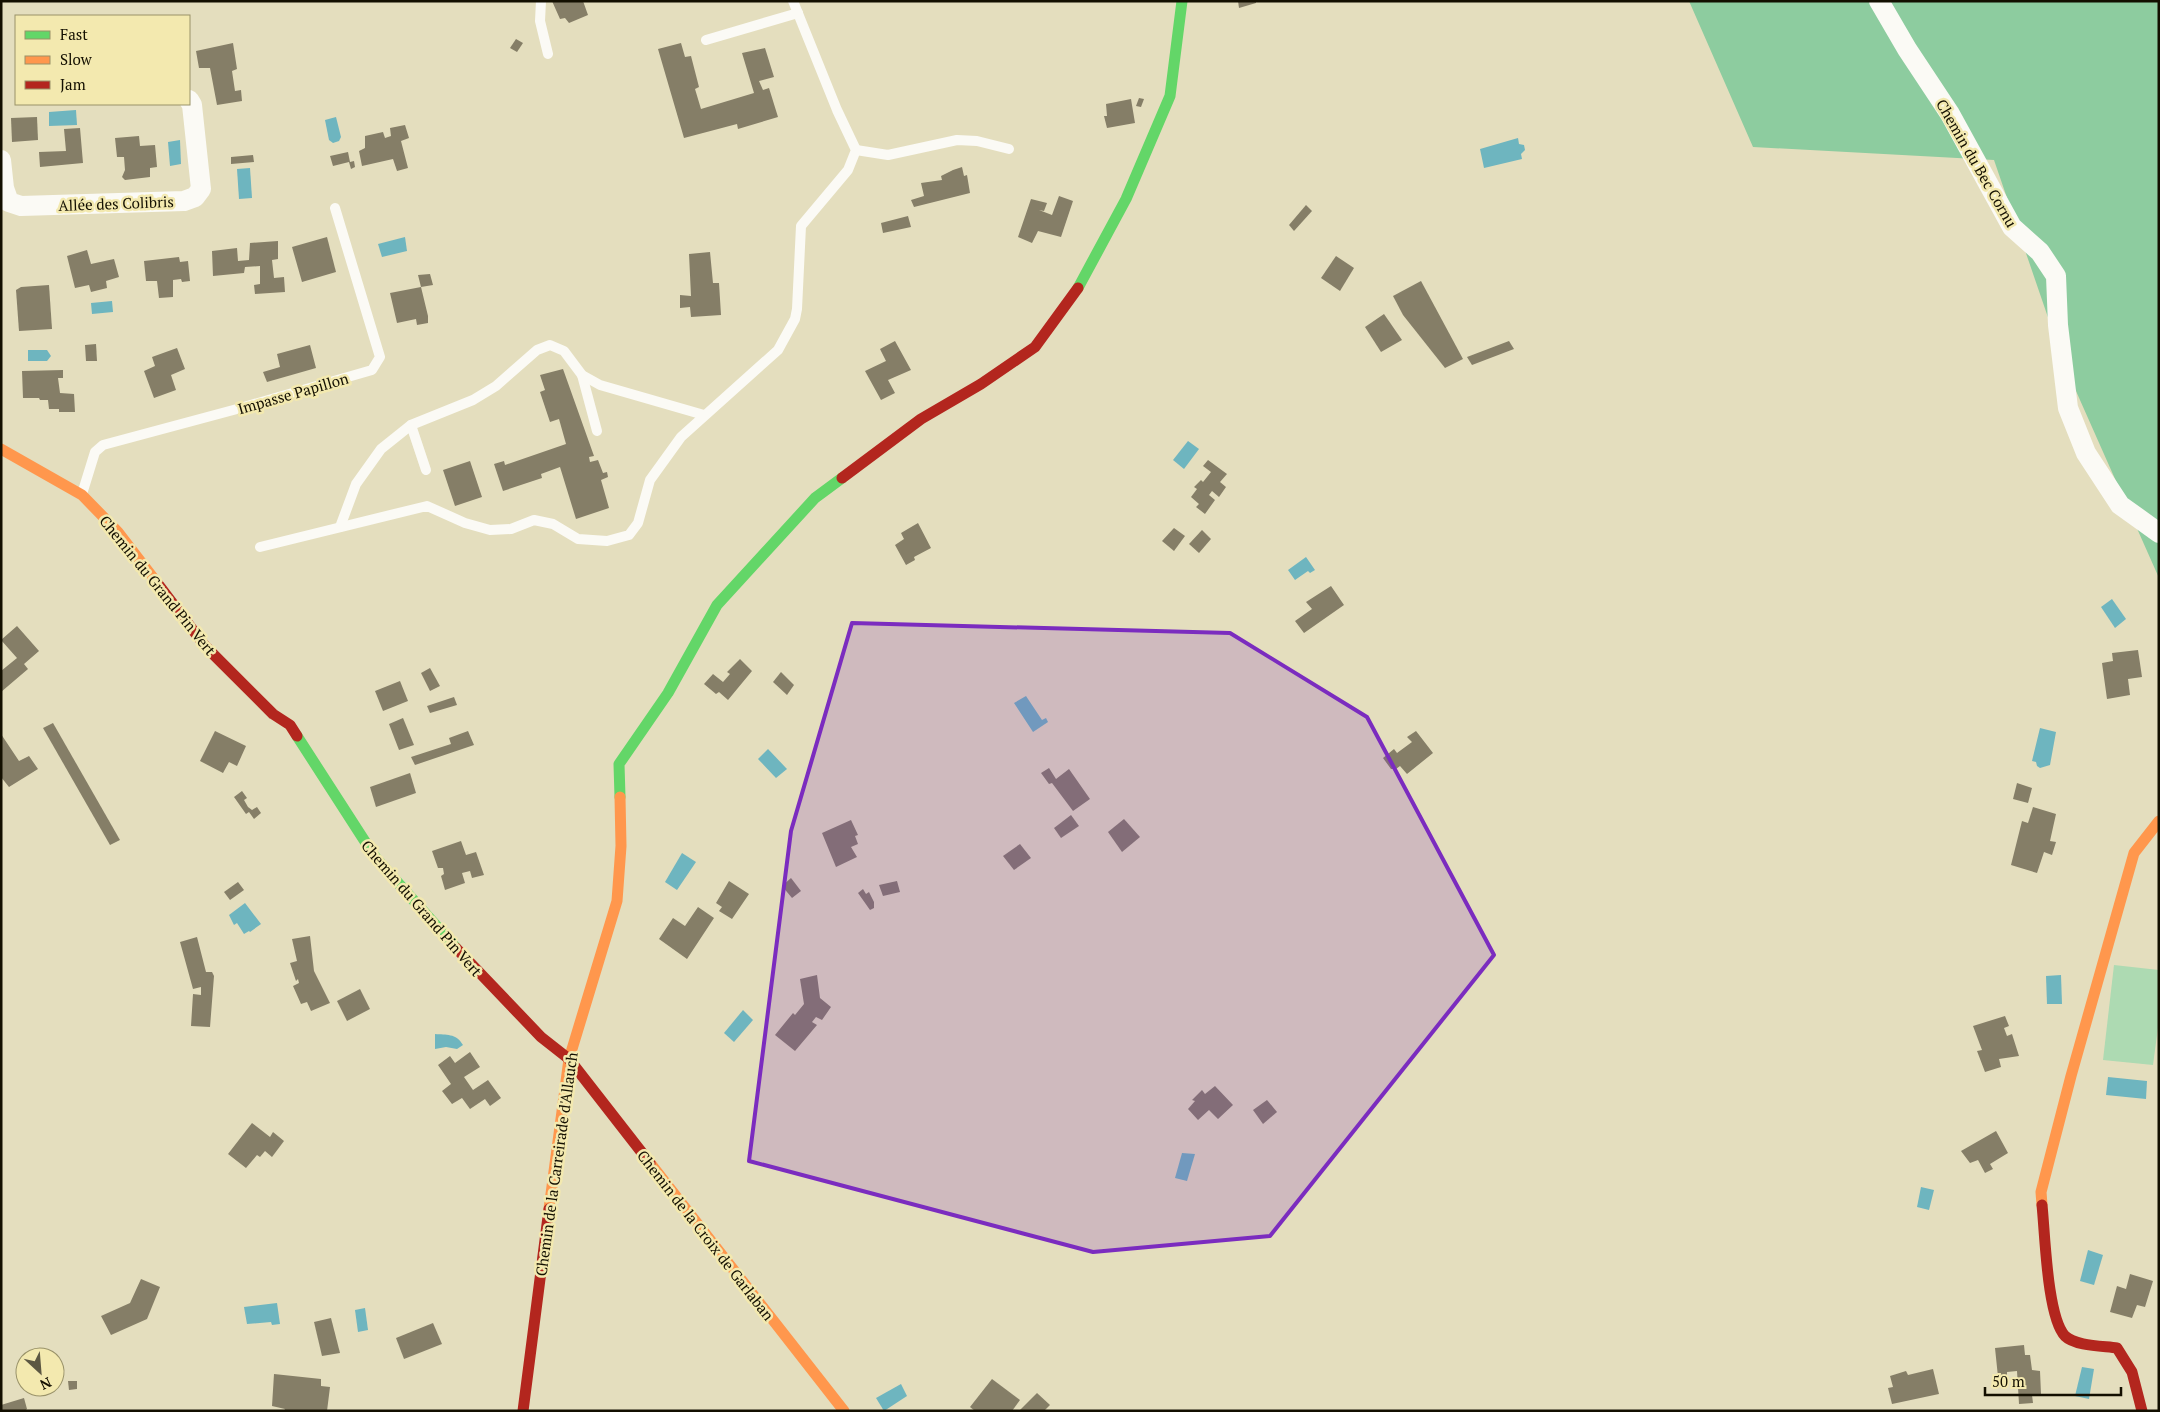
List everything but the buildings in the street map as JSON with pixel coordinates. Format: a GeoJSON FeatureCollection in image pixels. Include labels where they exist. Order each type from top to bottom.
{"type":"FeatureCollection","features":[{"type":"Feature","properties":{"kind":"street","name":"Chemin de la Carreirade d'Allauch"},"geometry":{"type":"LineString","coordinates":[[523,1411],[569,1059],[616,901],[621,846],[619,764],[668,693],[717,605],[816,498],[922,419],[981,384],[1036,347],[1077,289],[1126,199],[1170,96],[1182,1]]}},
{"type":"Feature","properties":{"kind":"street","name":"Chemin du Bec Cornu"},"geometry":{"type":"LineString","coordinates":[[1879,1],[1907,49],[1950,114],[2012,227],[2040,252],[2056,276],[2058,325],[2068,408],[2086,453],[2120,505],[2156,528]]}},
{"type":"Feature","properties":{"kind":"street","name":"Allée des Colibris"},"geometry":{"type":"LineString","coordinates":[[1,160],[4,188],[9,202],[21,206],[184,201],[195,198],[201,190],[190,102]]}},
{"type":"Feature","properties":{"kind":"street","name":"Chemin du Grand Pin Vert"},"geometry":{"type":"LineString","coordinates":[[1,449],[82,495],[118,532],[205,646],[273,714],[290,725],[375,857],[477,972],[541,1037],[569,1059]]}},
{"type":"Feature","properties":{"kind":"street"},"geometry":{"type":"LineString","coordinates":[[2142,1411],[2132,1372],[2118,1348],[2084,1344],[2066,1337],[2057,1321],[2049,1278],[2041,1192],[2071,1076],[2134,853],[2159,821]]}},
{"type":"Feature","properties":{"kind":"street","name":"Chemin de la Croix de Garlaban"},"geometry":{"type":"LineString","coordinates":[[569,1059],[844,1411]]}},
{"type":"Feature","properties":{"kind":"lane"},"geometry":{"type":"LineString","coordinates":[[541,1],[540,21],[548,54]]}},
{"type":"Feature","properties":{"kind":"lane"},"geometry":{"type":"LineString","coordinates":[[260,547],[427,506],[464,523],[490,530],[511,529],[534,520],[553,524],[578,540],[607,542],[629,535],[638,523],[650,480],[681,437],[778,350],[795,319],[797,310],[801,226],[848,170],[856,150],[837,110],[793,1]]}},
{"type":"Feature","properties":{"kind":"lane"},"geometry":{"type":"LineString","coordinates":[[706,40],[798,13]]}},
{"type":"Feature","properties":{"kind":"lane"},"geometry":{"type":"LineString","coordinates":[[856,150],[888,155],[957,140],[977,141],[1009,149]]}},
{"type":"Feature","properties":{"kind":"lane","name":"Impasse Papillon"},"geometry":{"type":"LineString","coordinates":[[82,495],[95,452],[103,445],[372,370],[380,357],[335,208]]}},
{"type":"Feature","properties":{"kind":"lane"},"geometry":{"type":"LineString","coordinates":[[340,527],[356,484],[381,449],[411,426],[473,400],[496,386],[537,350],[550,345],[564,351],[582,374],[600,385],[704,415]]}},
{"type":"Feature","properties":{"kind":"lane"},"geometry":{"type":"LineString","coordinates":[[582,374],[597,431]]}},
{"type":"Feature","properties":{"kind":"lane"},"geometry":{"type":"LineString","coordinates":[[411,426],[426,470]]}},
{"type":"Feature","properties":{"kind":"highlighted area"},"geometry":{"type":"Polygon","coordinates":[[[852,623],[1230,633],[1367,717],[1494,955],[1270,1236],[1093,1252],[749,1161],[791,831],[852,623]]]}},
{"type":"Feature","properties":{"kind":"green space"},"geometry":{"type":"Polygon","coordinates":[[[1689,1],[2159,1],[2159,578],[2064,364],[1994,160],[1753,147],[1689,1]]]}},
{"type":"Feature","properties":{"kind":"green space"},"geometry":{"type":"Polygon","coordinates":[[[2114,965],[2159,970],[2159,1020],[2153,1065],[2103,1060],[2114,965]]]}},
{"type":"Feature","properties":{"kind":"water"},"geometry":{"type":"Polygon","coordinates":[[[76,110],[77,125],[49,126],[49,112],[76,110]]]}},
{"type":"Feature","properties":{"kind":"water"},"geometry":{"type":"Polygon","coordinates":[[[336,117],[341,137],[339,141],[333,143],[329,140],[325,120],[336,117]]]}},
{"type":"Feature","properties":{"kind":"water"},"geometry":{"type":"Polygon","coordinates":[[[1518,138],[1519,144],[1524,145],[1525,150],[1521,154],[1522,159],[1484,168],[1480,149],[1518,138]]]}},
{"type":"Feature","properties":{"kind":"water"},"geometry":{"type":"Polygon","coordinates":[[[180,140],[181,164],[170,166],[168,142],[180,140]]]}},
{"type":"Feature","properties":{"kind":"water"},"geometry":{"type":"Polygon","coordinates":[[[250,168],[252,198],[239,199],[237,169],[250,168]]]}},
{"type":"Feature","properties":{"kind":"water"},"geometry":{"type":"Polygon","coordinates":[[[405,237],[407,251],[382,257],[378,244],[405,237]]]}},
{"type":"Feature","properties":{"kind":"water"},"geometry":{"type":"Polygon","coordinates":[[[112,301],[113,312],[92,314],[91,303],[112,301]]]}},
{"type":"Feature","properties":{"kind":"water"},"geometry":{"type":"Polygon","coordinates":[[[28,350],[47,350],[51,356],[47,361],[28,361],[28,350]]]}},
{"type":"Feature","properties":{"kind":"water"},"geometry":{"type":"Polygon","coordinates":[[[1188,441],[1199,449],[1184,469],[1173,460],[1188,441]]]}},
{"type":"Feature","properties":{"kind":"water"},"geometry":{"type":"Polygon","coordinates":[[[1306,557],[1315,570],[1310,573],[1308,571],[1295,580],[1288,570],[1306,557]]]}},
{"type":"Feature","properties":{"kind":"water"},"geometry":{"type":"Polygon","coordinates":[[[2112,599],[2126,619],[2115,628],[2101,607],[2112,599]]]}},
{"type":"Feature","properties":{"kind":"water"},"geometry":{"type":"Polygon","coordinates":[[[1026,696],[1042,720],[1046,718],[1048,722],[1033,732],[1014,703],[1026,696]]]}},
{"type":"Feature","properties":{"kind":"water"},"geometry":{"type":"Polygon","coordinates":[[[2040,728],[2056,732],[2050,765],[2040,768],[2036,762],[2032,761],[2040,728]]]}},
{"type":"Feature","properties":{"kind":"water"},"geometry":{"type":"Polygon","coordinates":[[[768,749],[787,769],[776,778],[758,759],[768,749]]]}},
{"type":"Feature","properties":{"kind":"water"},"geometry":{"type":"Polygon","coordinates":[[[682,853],[696,862],[677,890],[665,882],[682,853]]]}},
{"type":"Feature","properties":{"kind":"water"},"geometry":{"type":"Polygon","coordinates":[[[245,903],[261,924],[244,934],[237,923],[234,925],[229,915],[245,903]]]}},
{"type":"Feature","properties":{"kind":"water"},"geometry":{"type":"Polygon","coordinates":[[[2061,975],[2062,1004],[2047,1004],[2046,976],[2061,975]]]}},
{"type":"Feature","properties":{"kind":"water"},"geometry":{"type":"Polygon","coordinates":[[[743,1010],[753,1020],[734,1042],[724,1033],[743,1010]]]}},
{"type":"Feature","properties":{"kind":"water"},"geometry":{"type":"Polygon","coordinates":[[[435,1034],[457,1038],[463,1045],[457,1049],[446,1047],[435,1049],[435,1034]]]}},
{"type":"Feature","properties":{"kind":"water"},"geometry":{"type":"Polygon","coordinates":[[[2108,1077],[2147,1081],[2146,1099],[2106,1095],[2108,1077]]]}},
{"type":"Feature","properties":{"kind":"water"},"geometry":{"type":"Polygon","coordinates":[[[1182,1153],[1195,1154],[1187,1181],[1175,1178],[1182,1153]]]}},
{"type":"Feature","properties":{"kind":"water"},"geometry":{"type":"Polygon","coordinates":[[[1921,1187],[1934,1190],[1929,1210],[1917,1207],[1921,1187]]]}},
{"type":"Feature","properties":{"kind":"water"},"geometry":{"type":"Polygon","coordinates":[[[2088,1250],[2103,1255],[2094,1285],[2080,1281],[2088,1250]]]}},
{"type":"Feature","properties":{"kind":"water"},"geometry":{"type":"Polygon","coordinates":[[[277,1303],[280,1324],[272,1325],[271,1322],[247,1324],[244,1307],[277,1303]]]}},
{"type":"Feature","properties":{"kind":"water"},"geometry":{"type":"Polygon","coordinates":[[[365,1308],[368,1330],[358,1332],[355,1310],[365,1308]]]}},
{"type":"Feature","properties":{"kind":"water"},"geometry":{"type":"Polygon","coordinates":[[[2082,1367],[2094,1369],[2089,1399],[2075,1396],[2082,1367]]]}},
{"type":"Feature","properties":{"kind":"water"},"geometry":{"type":"Polygon","coordinates":[[[901,1384],[907,1396],[884,1411],[876,1398],[901,1384]]]}},
{"type":"Feature","properties":{"kind":"traffic: fast"},"geometry":{"type":"LineString","coordinates":[[1078,288],[1126,199],[1170,96],[1182,1]]}},
{"type":"Feature","properties":{"kind":"traffic: fast"},"geometry":{"type":"LineString","coordinates":[[620,797],[619,764],[668,693],[717,605],[815,498],[842,478]]}},
{"type":"Feature","properties":{"kind":"traffic: fast"},"geometry":{"type":"LineString","coordinates":[[297,736],[375,857],[456,948]]}},
{"type":"Feature","properties":{"kind":"traffic: slow"},"geometry":{"type":"LineString","coordinates":[[1,449],[82,495],[118,532],[158,584]]}},
{"type":"Feature","properties":{"kind":"traffic: slow"},"geometry":{"type":"LineString","coordinates":[[549,1209],[569,1059],[617,901],[621,846],[620,797]]}},
{"type":"Feature","properties":{"kind":"traffic: slow"},"geometry":{"type":"LineString","coordinates":[[2042,1205],[2041,1192],[2071,1076],[2134,853],[2159,821]]}},
{"type":"Feature","properties":{"kind":"traffic: slow"},"geometry":{"type":"LineString","coordinates":[[650,1163],[844,1411]]}},
{"type":"Feature","properties":{"kind":"traffic: jam"},"geometry":{"type":"LineString","coordinates":[[842,478],[921,419],[981,384],[1035,347],[1078,288]]}},
{"type":"Feature","properties":{"kind":"traffic: jam"},"geometry":{"type":"LineString","coordinates":[[158,584],[205,646],[273,714],[290,725],[297,736]]}},
{"type":"Feature","properties":{"kind":"traffic: jam"},"geometry":{"type":"LineString","coordinates":[[456,948],[541,1037],[569,1059],[650,1163]]}},
{"type":"Feature","properties":{"kind":"traffic: jam"},"geometry":{"type":"LineString","coordinates":[[2042,1205],[2051,1294],[2059,1326],[2065,1336],[2076,1342],[2117,1348],[2132,1372],[2142,1411]]}},
{"type":"Feature","properties":{"kind":"traffic: jam"},"geometry":{"type":"LineString","coordinates":[[523,1411],[549,1209]]}}]}
